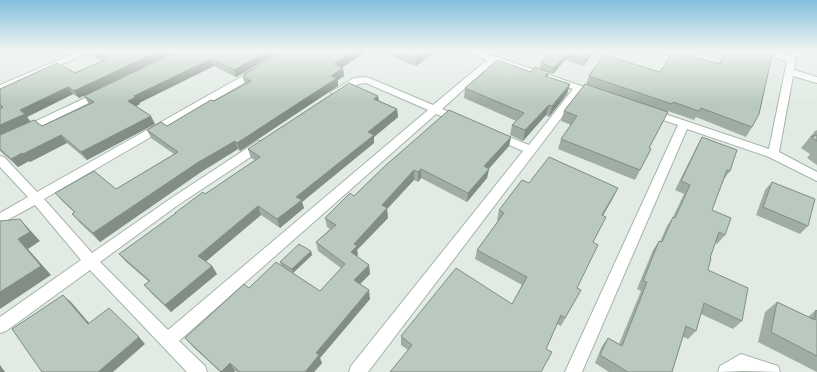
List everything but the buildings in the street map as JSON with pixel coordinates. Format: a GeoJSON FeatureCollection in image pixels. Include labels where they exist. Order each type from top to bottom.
{"type":"FeatureCollection","features":[{"type":"Feature","properties":{"kind":"street"},"geometry":{"type":"LineString","coordinates":[[0,88],[47,68]]}},
{"type":"Feature","properties":{"kind":"street"},"geometry":{"type":"LineString","coordinates":[[0,218],[263,68]]}},
{"type":"Feature","properties":{"kind":"street"},"geometry":{"type":"LineString","coordinates":[[168,340],[483,68]]}},
{"type":"Feature","properties":{"kind":"street"},"geometry":{"type":"LineString","coordinates":[[521,68],[609,98]]}},
{"type":"Feature","properties":{"kind":"street"},"geometry":{"type":"LineString","coordinates":[[773,154],[791,68]]}},
{"type":"Feature","properties":{"kind":"street"},"geometry":{"type":"LineString","coordinates":[[790,72],[817,80]]}},
{"type":"Feature","properties":{"kind":"street"},"geometry":{"type":"LineString","coordinates":[[324,101],[357,80],[367,80],[469,124]]}},
{"type":"Feature","properties":{"kind":"street"},"geometry":{"type":"LineString","coordinates":[[357,372],[579,88]]}},
{"type":"Feature","properties":{"kind":"street"},"geometry":{"type":"LineString","coordinates":[[0,142],[109,90]]}},
{"type":"Feature","properties":{"kind":"street"},"geometry":{"type":"LineString","coordinates":[[639,108],[773,154],[817,178]]}},
{"type":"Feature","properties":{"kind":"street"},"geometry":{"type":"LineString","coordinates":[[573,372],[684,124]]}},
{"type":"Feature","properties":{"kind":"street"},"geometry":{"type":"LineString","coordinates":[[483,129],[531,150]]}},
{"type":"Feature","properties":{"kind":"street"},"geometry":{"type":"LineString","coordinates":[[0,326],[174,202],[274,136]]}},
{"type":"Feature","properties":{"kind":"street"},"geometry":{"type":"LineString","coordinates":[[0,160],[36,198],[90,261],[199,372]]}},
{"type":"Feature","properties":{"kind":"street"},"geometry":{"type":"LineString","coordinates":[[726,372],[741,362],[772,372]]}}]}
